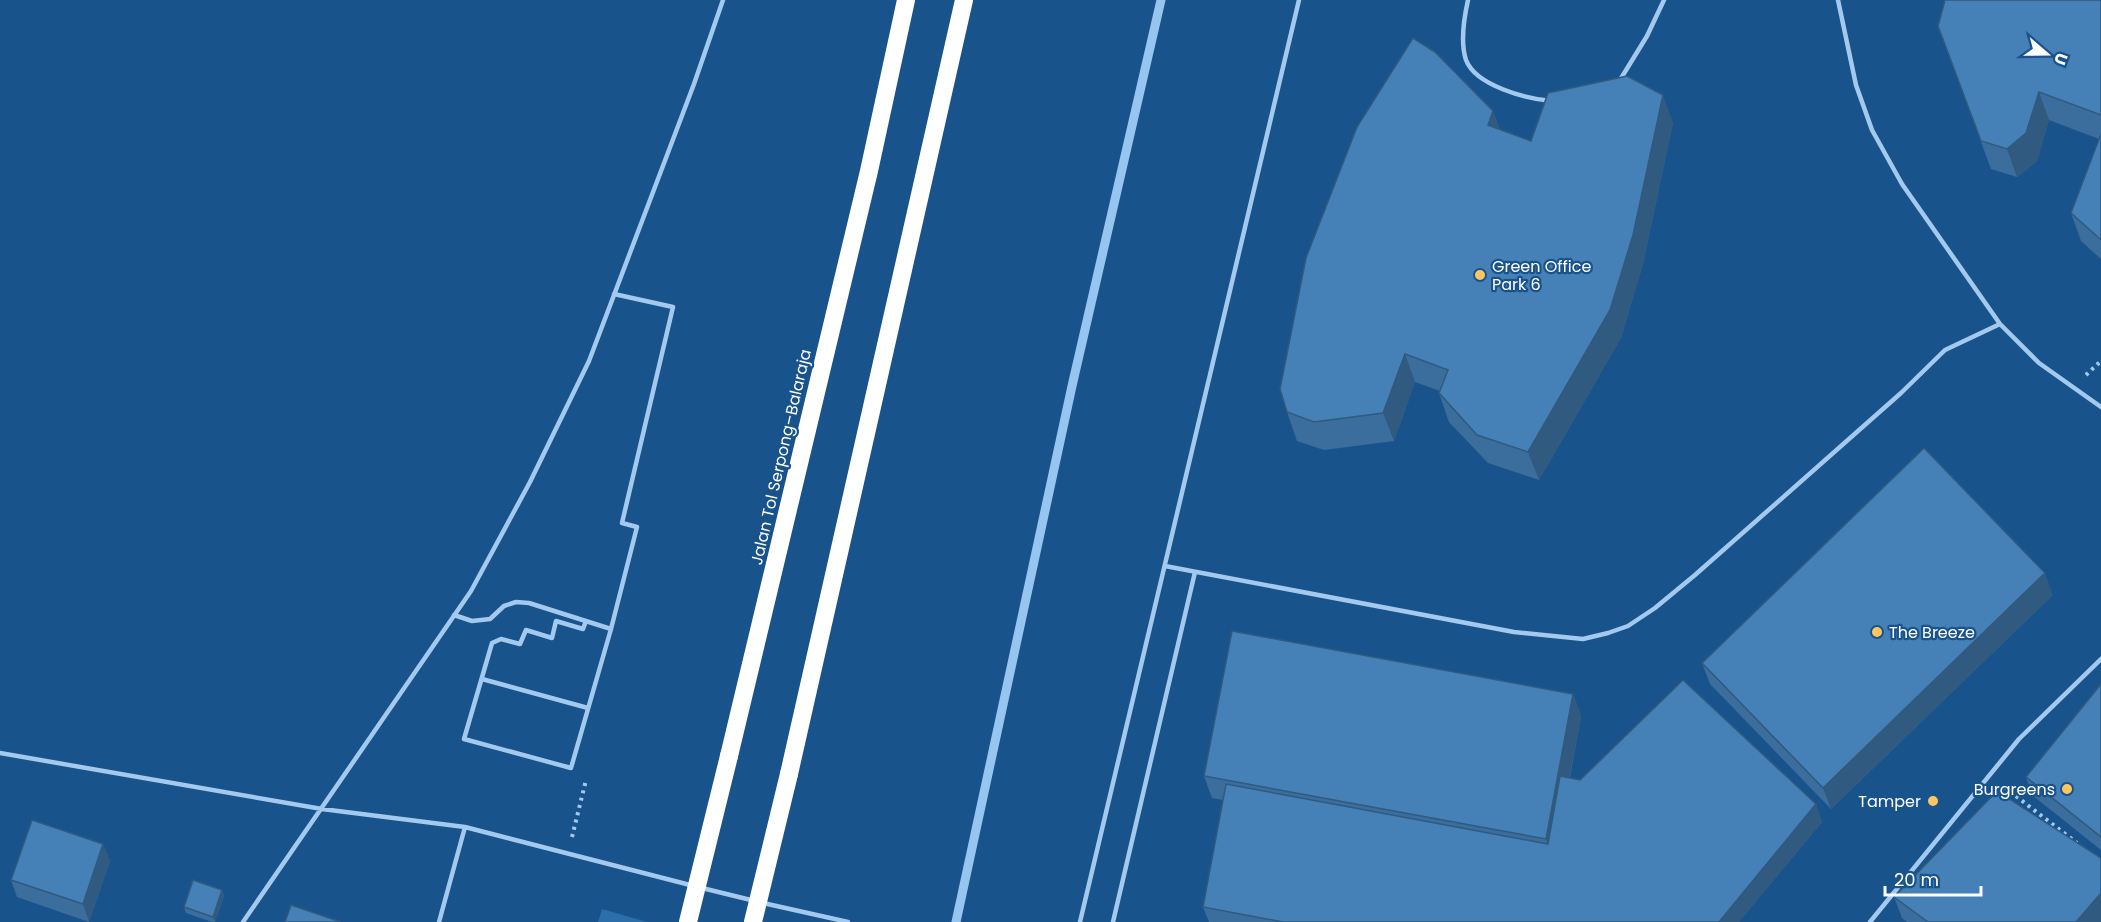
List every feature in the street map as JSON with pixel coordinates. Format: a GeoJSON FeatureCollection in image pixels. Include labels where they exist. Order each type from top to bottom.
{"type":"FeatureCollection","features":[{"type":"Feature","properties":{"kind":"highway","name":"Jalan Tol Serpong–Balaraja"},"geometry":{"type":"LineString","coordinates":[[688,922],[870,171],[906,0]]}},
{"type":"Feature","properties":{"kind":"highway"},"geometry":{"type":"LineString","coordinates":[[753,922],[789,774],[964,0]]}},
{"type":"Feature","properties":{"kind":"lane"},"geometry":{"type":"LineString","coordinates":[[243,922],[471,591],[530,482],[589,361],[694,84],[723,0]]}},
{"type":"Feature","properties":{"kind":"lane"},"geometry":{"type":"LineString","coordinates":[[1080,922],[1299,0]]}},
{"type":"Feature","properties":{"kind":"lane"},"geometry":{"type":"LineString","coordinates":[[1468,0],[1464,34],[1469,67],[1495,86],[1537,100],[1559,102]]}},
{"type":"Feature","properties":{"kind":"lane"},"geometry":{"type":"LineString","coordinates":[[1618,82],[1642,46],[1664,0]]}},
{"type":"Feature","properties":{"kind":"lane"},"geometry":{"type":"LineString","coordinates":[[1838,0],[1856,85],[1872,130],[1902,184],[2000,324],[2039,363],[2101,407]]}},
{"type":"Feature","properties":{"kind":"lane"},"geometry":{"type":"LineString","coordinates":[[586,621],[583,629],[556,621],[552,638],[526,630],[520,644],[501,639],[492,643],[464,739],[571,768],[611,629],[637,527],[622,524],[673,307],[614,294]]}},
{"type":"Feature","properties":{"kind":"lane"},"geometry":{"type":"LineString","coordinates":[[1165,566],[1514,632],[1583,639],[1608,633],[1628,626],[1695,575],[1901,393],[1945,350],[2000,324]]}},
{"type":"Feature","properties":{"kind":"lane"},"geometry":{"type":"LineString","coordinates":[[1113,922],[1195,572]]}},
{"type":"Feature","properties":{"kind":"lane"},"geometry":{"type":"LineString","coordinates":[[454,615],[472,621],[490,619],[504,606],[516,602],[529,603],[611,629]]}},
{"type":"Feature","properties":{"kind":"lane"},"geometry":{"type":"LineString","coordinates":[[1870,922],[2019,739],[2101,659]]}},
{"type":"Feature","properties":{"kind":"lane"},"geometry":{"type":"LineString","coordinates":[[482,679],[588,708]]}},
{"type":"Feature","properties":{"kind":"lane"},"geometry":{"type":"LineString","coordinates":[[0,753],[322,809],[465,827],[568,855],[849,922]]}},
{"type":"Feature","properties":{"kind":"lane"},"geometry":{"type":"LineString","coordinates":[[439,922],[465,827]]}},
{"type":"Feature","properties":{"kind":"path"},"geometry":{"type":"LineString","coordinates":[[568,855],[588,773]]}},
{"type":"Feature","properties":{"kind":"path"},"geometry":{"type":"LineString","coordinates":[[1989,775],[2082,847]]}},
{"type":"Feature","properties":{"kind":"shaded area"},"geometry":{"type":"Polygon","coordinates":[[[602,909],[647,922],[598,922],[602,909]]]}},
{"type":"Feature","properties":{"kind":"building"},"geometry":{"type":"Polygon","coordinates":[[[1945,0],[2101,0],[2101,115],[2039,92],[2026,133],[2007,149],[1981,141],[1938,26],[1945,0]]]}},
{"type":"Feature","properties":{"kind":"building","name":"Green Office Park 6"},"geometry":{"type":"Polygon","coordinates":[[[1413,38],[1435,52],[1493,111],[1488,125],[1531,141],[1548,93],[1627,76],[1663,95],[1633,235],[1610,310],[1528,452],[1477,435],[1439,393],[1448,370],[1405,354],[1383,413],[1314,422],[1287,412],[1280,389],[1306,258],[1357,127],[1413,38]]]}},
{"type":"Feature","properties":{"kind":"building"},"geometry":{"type":"Polygon","coordinates":[[[2101,134],[2101,238],[2100,239],[2071,213],[2101,134]]]}},
{"type":"Feature","properties":{"kind":"building"},"geometry":{"type":"Polygon","coordinates":[[[1924,448],[2045,573],[1823,788],[1702,663],[1924,448]]]}},
{"type":"Feature","properties":{"kind":"building"},"geometry":{"type":"Polygon","coordinates":[[[1232,631],[1573,694],[1546,839],[1204,776],[1232,631]]]}},
{"type":"Feature","properties":{"kind":"building"},"geometry":{"type":"Polygon","coordinates":[[[1683,680],[1816,804],[1719,922],[1283,922],[1203,907],[1226,784],[1548,844],[1560,776],[1580,780],[1683,680]]]}},
{"type":"Feature","properties":{"kind":"building"},"geometry":{"type":"Polygon","coordinates":[[[2101,684],[2101,837],[2026,777],[2101,684]]]}},
{"type":"Feature","properties":{"kind":"building"},"geometry":{"type":"Polygon","coordinates":[[[1997,791],[2101,858],[2101,893],[2076,922],[1928,922],[1894,897],[1997,791]]]}},
{"type":"Feature","properties":{"kind":"building"},"geometry":{"type":"Polygon","coordinates":[[[32,820],[103,844],[83,904],[11,880],[32,820]]]}},
{"type":"Feature","properties":{"kind":"building"},"geometry":{"type":"Polygon","coordinates":[[[193,880],[222,890],[213,917],[184,907],[193,880]]]}},
{"type":"Feature","properties":{"kind":"building"},"geometry":{"type":"Polygon","coordinates":[[[291,905],[341,922],[285,922],[291,905]]]}},
{"type":"Feature","properties":{"kind":"waterway"},"geometry":{"type":"LineString","coordinates":[[956,922],[1072,386],[1161,0]]}},
{"type":"Feature","properties":{"kind":"place","name":"Green Office Park 6"},"geometry":{"type":"Point","coordinates":[1480,275]}},
{"type":"Feature","properties":{"kind":"place","name":"The Breeze"},"geometry":{"type":"Point","coordinates":[1877,632]}},
{"type":"Feature","properties":{"kind":"place","name":"Burgreens"},"geometry":{"type":"Point","coordinates":[2067,789]}},
{"type":"Feature","properties":{"kind":"place","name":"Tamper"},"geometry":{"type":"Point","coordinates":[1933,801]}}]}
